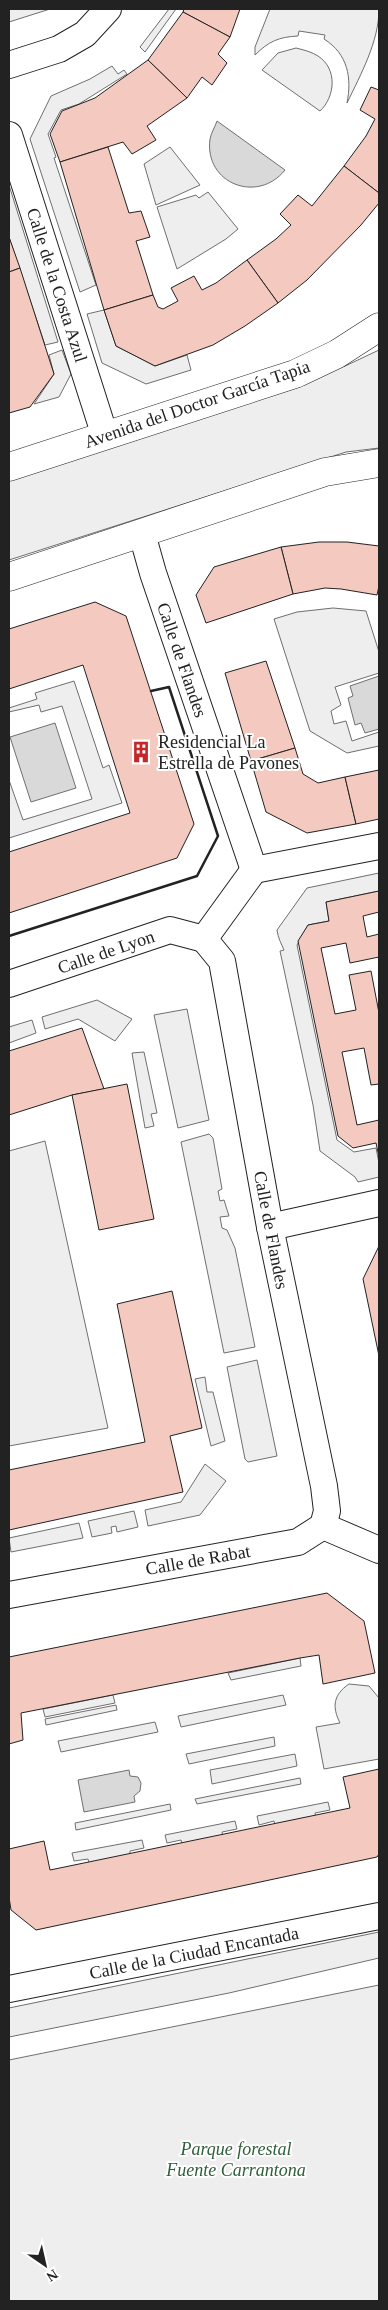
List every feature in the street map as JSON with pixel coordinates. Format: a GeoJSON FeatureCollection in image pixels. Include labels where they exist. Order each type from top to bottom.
{"type":"FeatureCollection","features":[{"type":"Feature","properties":{"kind":"main road","name":"Avenida del Doctor García Tapia"},"geometry":{"type":"LineString","coordinates":[[9,467],[295,374],[337,354],[379,327]]}},
{"type":"Feature","properties":{"kind":"main road"},"geometry":{"type":"LineString","coordinates":[[9,577],[325,472],[379,463]]}},
{"type":"Feature","properties":{"kind":"street"},"geometry":{"type":"LineString","coordinates":[[9,65],[59,49],[85,34],[108,9]]}},
{"type":"Feature","properties":{"kind":"street","name":"Calle de la Costa Azul"},"geometry":{"type":"LineString","coordinates":[[9,135],[105,436]]}},
{"type":"Feature","properties":{"kind":"street","name":"Calle de Flandes"},"geometry":{"type":"LineString","coordinates":[[142,534],[153,573],[254,870]]}},
{"type":"Feature","properties":{"kind":"street"},"geometry":{"type":"LineString","coordinates":[[204,939],[254,870],[379,846]]}},
{"type":"Feature","properties":{"kind":"street","name":"Calle de Lyon"},"geometry":{"type":"LineString","coordinates":[[9,984],[170,930],[204,939]]}},
{"type":"Feature","properties":{"kind":"street","name":"Calle de Flandes"},"geometry":{"type":"LineString","coordinates":[[204,939],[222,961],[270,1226],[324,1486],[327,1511],[323,1526]]}},
{"type":"Feature","properties":{"kind":"street"},"geometry":{"type":"LineString","coordinates":[[270,1226],[379,1203]]}},
{"type":"Feature","properties":{"kind":"street"},"geometry":{"type":"LineString","coordinates":[[323,1526],[379,1550]]}},
{"type":"Feature","properties":{"kind":"street","name":"Calle de Rabat"},"geometry":{"type":"LineString","coordinates":[[9,1595],[298,1542],[323,1526]]}},
{"type":"Feature","properties":{"kind":"street","name":"Calle de la Ciudad Encantada"},"geometry":{"type":"LineString","coordinates":[[9,1989],[379,1916]]}},
{"type":"Feature","properties":{"kind":"green space"},"geometry":{"type":"Polygon","coordinates":[[[9,9],[50,9],[9,22],[9,9]]]}},
{"type":"Feature","properties":{"kind":"green space"},"geometry":{"type":"Polygon","coordinates":[[[169,9],[176,9],[145,52],[140,47],[169,9]]]}},
{"type":"Feature","properties":{"kind":"green space"},"geometry":{"type":"Polygon","coordinates":[[[270,9],[379,9],[373,45],[347,103],[349,85],[346,67],[338,52],[324,39],[325,35],[299,31],[298,36],[285,37],[275,41],[265,46],[255,55],[255,47],[270,9]]]}},
{"type":"Feature","properties":{"kind":"green space"},"geometry":{"type":"Polygon","coordinates":[[[296,48],[318,56],[329,68],[332,83],[331,91],[329,98],[320,111],[262,70],[278,53],[296,48]]]}},
{"type":"Feature","properties":{"kind":"green space"},"geometry":{"type":"Polygon","coordinates":[[[112,66],[118,74],[124,70],[127,74],[79,104],[61,110],[48,134],[56,157],[54,158],[96,285],[80,292],[30,139],[51,96],[90,79],[112,66]]]}},
{"type":"Feature","properties":{"kind":"green space"},"geometry":{"type":"Polygon","coordinates":[[[170,147],[200,185],[156,205],[144,164],[170,147]]]}},
{"type":"Feature","properties":{"kind":"green space"},"geometry":{"type":"Polygon","coordinates":[[[9,185],[58,342],[45,345],[9,237],[9,185]]]}},
{"type":"Feature","properties":{"kind":"green space"},"geometry":{"type":"Polygon","coordinates":[[[208,192],[238,229],[226,239],[177,269],[157,207],[196,195],[199,198],[208,192]]]}},
{"type":"Feature","properties":{"kind":"green space"},"geometry":{"type":"Polygon","coordinates":[[[104,310],[116,346],[155,366],[187,355],[191,370],[146,384],[102,363],[87,314],[104,310]]]}},
{"type":"Feature","properties":{"kind":"green space"},"geometry":{"type":"Polygon","coordinates":[[[62,350],[71,374],[59,397],[34,404],[54,374],[49,355],[62,350]]]}},
{"type":"Feature","properties":{"kind":"green space"},"geometry":{"type":"Polygon","coordinates":[[[379,350],[379,448],[346,452],[9,560],[9,481],[305,385],[379,350]]]}},
{"type":"Feature","properties":{"kind":"green space"},"geometry":{"type":"Polygon","coordinates":[[[333,608],[366,611],[379,652],[379,673],[335,687],[341,705],[331,711],[334,724],[346,721],[352,741],[379,732],[379,746],[347,753],[310,731],[274,619],[297,612],[333,608]]]}},
{"type":"Feature","properties":{"kind":"green space"},"geometry":{"type":"Polygon","coordinates":[[[74,681],[103,768],[109,765],[122,803],[9,838],[9,780],[23,820],[92,799],[62,706],[41,712],[39,705],[9,712],[9,708],[37,699],[35,693],[74,681]]]}},
{"type":"Feature","properties":{"kind":"green space"},"geometry":{"type":"Polygon","coordinates":[[[379,873],[379,891],[326,902],[329,921],[308,925],[297,945],[337,1140],[354,1152],[376,1148],[379,1177],[358,1182],[355,1177],[320,1151],[313,1105],[280,951],[284,950],[277,930],[307,888],[379,873]]]}},
{"type":"Feature","properties":{"kind":"green space"},"geometry":{"type":"Polygon","coordinates":[[[97,1000],[132,1019],[115,1041],[78,1019],[45,1029],[42,1017],[97,1000]]]}},
{"type":"Feature","properties":{"kind":"green space"},"geometry":{"type":"Polygon","coordinates":[[[187,1009],[209,1120],[178,1128],[154,1015],[187,1009]]]}},
{"type":"Feature","properties":{"kind":"green space"},"geometry":{"type":"Polygon","coordinates":[[[32,1020],[36,1033],[9,1043],[9,1027],[32,1020]]]}},
{"type":"Feature","properties":{"kind":"green space"},"geometry":{"type":"Polygon","coordinates":[[[144,1052],[157,1113],[151,1114],[154,1126],[145,1128],[132,1053],[144,1052]]]}},
{"type":"Feature","properties":{"kind":"green space"},"geometry":{"type":"Polygon","coordinates":[[[209,1134],[213,1138],[222,1189],[218,1191],[220,1201],[224,1200],[229,1216],[220,1217],[222,1228],[227,1230],[235,1248],[255,1347],[224,1353],[181,1142],[209,1134]]]}},
{"type":"Feature","properties":{"kind":"green space"},"geometry":{"type":"Polygon","coordinates":[[[45,1141],[108,1428],[9,1446],[9,1151],[45,1141]]]}},
{"type":"Feature","properties":{"kind":"green space"},"geometry":{"type":"Polygon","coordinates":[[[257,1360],[277,1456],[248,1462],[245,1459],[227,1367],[257,1360]]]}},
{"type":"Feature","properties":{"kind":"green space"},"geometry":{"type":"Polygon","coordinates":[[[205,1377],[207,1392],[213,1392],[225,1441],[211,1446],[195,1379],[205,1377]]]}},
{"type":"Feature","properties":{"kind":"green space"},"geometry":{"type":"Polygon","coordinates":[[[205,1464],[226,1481],[200,1515],[148,1526],[145,1510],[181,1502],[205,1464]]]}},
{"type":"Feature","properties":{"kind":"green space"},"geometry":{"type":"Polygon","coordinates":[[[134,1511],[138,1527],[117,1532],[116,1526],[111,1527],[112,1533],[92,1537],[88,1521],[134,1511]]]}},
{"type":"Feature","properties":{"kind":"green space"},"geometry":{"type":"Polygon","coordinates":[[[79,1523],[83,1538],[11,1552],[9,1538],[79,1523]]]}},
{"type":"Feature","properties":{"kind":"green space"},"geometry":{"type":"Polygon","coordinates":[[[300,1658],[301,1666],[231,1680],[228,1673],[300,1658]]]}},
{"type":"Feature","properties":{"kind":"green space"},"geometry":{"type":"Polygon","coordinates":[[[349,1684],[369,1686],[379,1698],[379,1759],[324,1769],[316,1727],[340,1723],[335,1707],[337,1697],[349,1684]]]}},
{"type":"Feature","properties":{"kind":"green space"},"geometry":{"type":"Polygon","coordinates":[[[113,1695],[115,1703],[45,1717],[43,1709],[113,1695]]]}},
{"type":"Feature","properties":{"kind":"green space"},"geometry":{"type":"Polygon","coordinates":[[[283,1695],[286,1705],[181,1727],[178,1716],[283,1695]]]}},
{"type":"Feature","properties":{"kind":"green space"},"geometry":{"type":"Polygon","coordinates":[[[116,1705],[117,1710],[46,1725],[45,1719],[116,1705]]]}},
{"type":"Feature","properties":{"kind":"green space"},"geometry":{"type":"Polygon","coordinates":[[[155,1722],[158,1732],[61,1752],[58,1741],[155,1722]]]}},
{"type":"Feature","properties":{"kind":"green space"},"geometry":{"type":"Polygon","coordinates":[[[274,1737],[275,1746],[189,1764],[186,1754],[274,1737]]]}},
{"type":"Feature","properties":{"kind":"green space"},"geometry":{"type":"Polygon","coordinates":[[[295,1754],[297,1766],[212,1784],[210,1770],[295,1754]]]}},
{"type":"Feature","properties":{"kind":"green space"},"geometry":{"type":"Polygon","coordinates":[[[300,1778],[301,1784],[197,1804],[195,1799],[300,1778]]]}},
{"type":"Feature","properties":{"kind":"green space"},"geometry":{"type":"Polygon","coordinates":[[[328,1802],[330,1810],[315,1813],[316,1818],[275,1826],[274,1821],[259,1825],[257,1816],[328,1802]]]}},
{"type":"Feature","properties":{"kind":"green space"},"geometry":{"type":"Polygon","coordinates":[[[170,1804],[171,1810],[76,1830],[75,1823],[170,1804]]]}},
{"type":"Feature","properties":{"kind":"green space"},"geometry":{"type":"Polygon","coordinates":[[[235,1821],[237,1829],[222,1832],[223,1836],[182,1844],[181,1840],[167,1843],[165,1835],[235,1821]]]}},
{"type":"Feature","properties":{"kind":"green space"},"geometry":{"type":"Polygon","coordinates":[[[142,1840],[144,1848],[130,1851],[130,1855],[89,1863],[88,1859],[74,1861],[72,1853],[142,1840]]]}},
{"type":"Feature","properties":{"kind":"green space"},"geometry":{"type":"Polygon","coordinates":[[[379,1932],[379,1958],[229,1993],[9,2037],[9,2008],[379,1932]]]}},
{"type":"Feature","properties":{"kind":"green space","name":"Parque forestal Fuente Carrantona"},"geometry":{"type":"Polygon","coordinates":[[[379,1985],[379,2301],[9,2301],[9,2060],[379,1985]]]}},
{"type":"Feature","properties":{"kind":"shaded area"},"geometry":{"type":"Polygon","coordinates":[[[217,121],[285,170],[274,180],[261,186],[248,187],[235,184],[224,178],[215,168],[210,155],[211,134],[217,121]]]}},
{"type":"Feature","properties":{"kind":"shaded area"},"geometry":{"type":"Polygon","coordinates":[[[379,676],[379,729],[365,733],[361,723],[355,725],[348,698],[353,696],[350,686],[379,676]]]}},
{"type":"Feature","properties":{"kind":"shaded area"},"geometry":{"type":"Polygon","coordinates":[[[55,723],[76,788],[31,802],[10,737],[55,723]]]}},
{"type":"Feature","properties":{"kind":"shaded area"},"geometry":{"type":"Polygon","coordinates":[[[129,1770],[130,1776],[138,1777],[141,1783],[140,1791],[134,1796],[135,1802],[84,1812],[78,1780],[129,1770]]]}},
{"type":"Feature","properties":{"kind":"building"},"geometry":{"type":"Polygon","coordinates":[[[184,9],[240,9],[230,37],[183,12],[184,9]]]}},
{"type":"Feature","properties":{"kind":"building"},"geometry":{"type":"Polygon","coordinates":[[[183,12],[230,37],[218,54],[227,63],[212,85],[202,77],[187,98],[148,60],[183,12]]]}},
{"type":"Feature","properties":{"kind":"building"},"geometry":{"type":"Polygon","coordinates":[[[148,60],[187,98],[147,126],[156,140],[132,154],[123,142],[60,162],[50,134],[62,111],[95,98],[148,60]]]}},
{"type":"Feature","properties":{"kind":"building"},"geometry":{"type":"Polygon","coordinates":[[[371,87],[379,90],[379,193],[344,166],[366,136],[375,119],[360,110],[371,87]]]}},
{"type":"Feature","properties":{"kind":"building"},"geometry":{"type":"Polygon","coordinates":[[[108,147],[129,213],[141,211],[150,237],[136,241],[153,295],[104,310],[60,162],[108,147]]]}},
{"type":"Feature","properties":{"kind":"building"},"geometry":{"type":"Polygon","coordinates":[[[344,166],[379,193],[379,203],[361,225],[307,280],[278,303],[247,260],[276,239],[291,225],[280,214],[298,195],[312,206],[344,166]]]}},
{"type":"Feature","properties":{"kind":"building"},"geometry":{"type":"Polygon","coordinates":[[[9,237],[20,268],[9,272],[9,237]]]}},
{"type":"Feature","properties":{"kind":"building"},"geometry":{"type":"Polygon","coordinates":[[[247,260],[278,303],[245,326],[213,345],[155,366],[116,346],[104,310],[153,295],[158,307],[163,309],[178,301],[171,288],[194,276],[202,290],[216,283],[247,260]]]}},
{"type":"Feature","properties":{"kind":"building"},"geometry":{"type":"Polygon","coordinates":[[[20,268],[54,374],[30,407],[9,413],[9,272],[20,268]]]}},
{"type":"Feature","properties":{"kind":"building"},"geometry":{"type":"Polygon","coordinates":[[[319,542],[347,542],[379,546],[379,586],[377,595],[325,588],[293,594],[281,547],[319,542]]]}},
{"type":"Feature","properties":{"kind":"building"},"geometry":{"type":"Polygon","coordinates":[[[281,547],[293,594],[206,623],[196,595],[214,567],[281,547]]]}},
{"type":"Feature","properties":{"kind":"building","name":"Residencial La Estrella de Pavones"},"geometry":{"type":"Polygon","coordinates":[[[95,602],[126,616],[194,824],[177,858],[9,913],[9,852],[130,813],[83,665],[9,689],[9,629],[95,602]]]}},
{"type":"Feature","properties":{"kind":"building"},"geometry":{"type":"Polygon","coordinates":[[[266,661],[295,748],[251,761],[225,673],[266,661]]]}},
{"type":"Feature","properties":{"kind":"building"},"geometry":{"type":"Polygon","coordinates":[[[295,748],[303,774],[318,783],[345,777],[356,824],[307,833],[266,812],[251,761],[295,748]]]}},
{"type":"Feature","properties":{"kind":"building"},"geometry":{"type":"Polygon","coordinates":[[[379,770],[379,819],[356,824],[345,777],[379,770]]]}},
{"type":"Feature","properties":{"kind":"building"},"geometry":{"type":"Polygon","coordinates":[[[379,891],[379,912],[363,916],[367,937],[379,934],[379,957],[350,963],[346,943],[321,948],[335,1014],[356,1010],[349,975],[371,971],[379,1013],[379,1084],[371,1085],[364,1048],[342,1052],[357,1125],[379,1120],[379,1157],[376,1143],[353,1148],[338,1136],[298,941],[308,925],[329,921],[326,902],[379,891]]]}},
{"type":"Feature","properties":{"kind":"building"},"geometry":{"type":"Polygon","coordinates":[[[82,1028],[104,1089],[72,1095],[9,1115],[9,1051],[82,1028]]]}},
{"type":"Feature","properties":{"kind":"building"},"geometry":{"type":"Polygon","coordinates":[[[127,1084],[154,1219],[99,1230],[72,1095],[127,1084]]]}},
{"type":"Feature","properties":{"kind":"building"},"geometry":{"type":"Polygon","coordinates":[[[379,1246],[379,1356],[363,1279],[379,1246]]]}},
{"type":"Feature","properties":{"kind":"building"},"geometry":{"type":"Polygon","coordinates":[[[172,1291],[202,1428],[170,1436],[183,1492],[9,1530],[9,1470],[145,1442],[117,1304],[172,1291]]]}},
{"type":"Feature","properties":{"kind":"building"},"geometry":{"type":"Polygon","coordinates":[[[327,1593],[364,1621],[375,1673],[323,1684],[319,1655],[300,1658],[21,1713],[23,1740],[9,1744],[9,1657],[327,1593]]]}},
{"type":"Feature","properties":{"kind":"building"},"geometry":{"type":"Polygon","coordinates":[[[379,1769],[379,1854],[377,1857],[36,1930],[11,1910],[9,1897],[9,1849],[44,1841],[50,1870],[350,1808],[343,1777],[379,1769]]]}},
{"type":"Feature","properties":{"kind":"wall"},"geometry":{"type":"LineString","coordinates":[[9,936],[197,876],[218,836],[169,687],[151,691]]}},
{"type":"Feature","properties":{"kind":"place","name":"Residencial La Estrella de Pavones"},"geometry":{"type":"Point","coordinates":[141,752]}}]}
